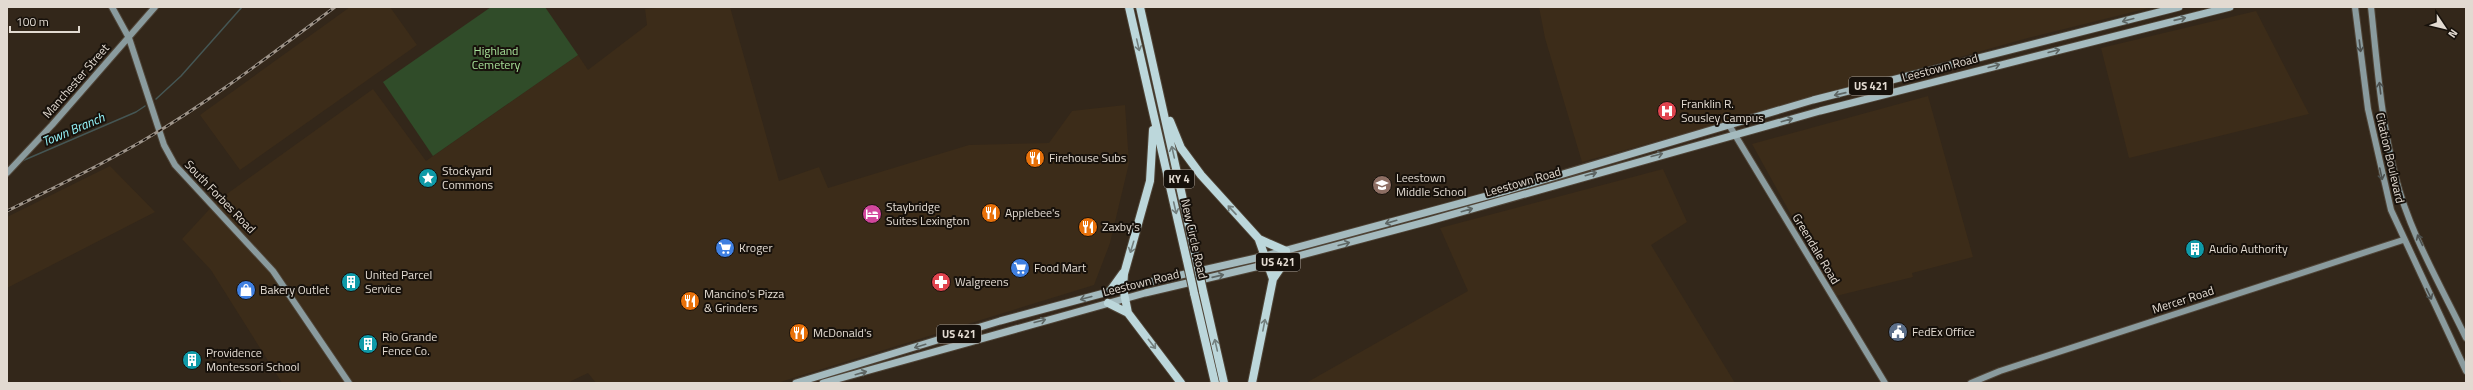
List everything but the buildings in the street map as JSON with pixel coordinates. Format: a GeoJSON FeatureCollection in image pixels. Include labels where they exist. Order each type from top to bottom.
{"type":"FeatureCollection","features":[{"type":"Feature","properties":{"kind":"highway","name":"New Circle Road"},"geometry":{"type":"LineString","coordinates":[[1129,7],[1215,383]]}},
{"type":"Feature","properties":{"kind":"highway","name":"New Circle Road"},"geometry":{"type":"LineString","coordinates":[[1140,7],[1224,383]]}},
{"type":"Feature","properties":{"kind":"highway"},"geometry":{"type":"LineString","coordinates":[[1161,100],[1186,156],[1259,239],[1273,279]]}},
{"type":"Feature","properties":{"kind":"highway"},"geometry":{"type":"LineString","coordinates":[[1154,115],[1150,181],[1126,267],[1123,288],[1128,313],[1181,383]]}},
{"type":"Feature","properties":{"kind":"highway"},"geometry":{"type":"LineString","coordinates":[[1259,239],[1286,251]]}},
{"type":"Feature","properties":{"kind":"highway"},"geometry":{"type":"LineString","coordinates":[[1252,383],[1273,279],[1286,260]]}},
{"type":"Feature","properties":{"kind":"highway"},"geometry":{"type":"LineString","coordinates":[[1110,291],[1126,267]]}},
{"type":"Feature","properties":{"kind":"highway"},"geometry":{"type":"LineString","coordinates":[[1108,303],[1128,313]]}},
{"type":"Feature","properties":{"kind":"main road","name":"South Forbes Road"},"geometry":{"type":"LineString","coordinates":[[112,7],[129,38],[164,145],[175,165],[273,271],[349,383]]}},
{"type":"Feature","properties":{"kind":"main road","name":"Manchester Street"},"geometry":{"type":"LineString","coordinates":[[7,173],[129,38],[155,7]]}},
{"type":"Feature","properties":{"kind":"main road","name":"Leestown Road"},"geometry":{"type":"LineString","coordinates":[[823,383],[1125,298],[1267,260],[1286,251],[1513,189],[1813,100],[2179,7]]}},
{"type":"Feature","properties":{"kind":"main road","name":"Leestown Road"},"geometry":{"type":"LineString","coordinates":[[796,383],[1000,321],[1110,291],[1267,260],[1286,260],[1736,134],[1994,65],[2230,7]]}},
{"type":"Feature","properties":{"kind":"main road","name":"Citation Boulevard"},"geometry":{"type":"LineString","coordinates":[[2354,7],[2374,142],[2391,210],[2403,240],[2466,371]]}},
{"type":"Feature","properties":{"kind":"main road","name":"Citation Boulevard"},"geometry":{"type":"LineString","coordinates":[[2371,7],[2383,111],[2395,176],[2417,235],[2466,338]]}},
{"type":"Feature","properties":{"kind":"main road","name":"Greendale Road"},"geometry":{"type":"LineString","coordinates":[[1729,125],[1736,134],[1885,383]]}},
{"type":"Feature","properties":{"kind":"main road","name":"Mercer Road"},"geometry":{"type":"LineString","coordinates":[[1971,383],[2000,371],[2403,240]]}},
{"type":"Feature","properties":{"kind":"shaded area"},"geometry":{"type":"Polygon","coordinates":[[[350,7],[390,7],[417,45],[240,170],[200,115],[350,7]]]}},
{"type":"Feature","properties":{"kind":"shaded area"},"geometry":{"type":"Polygon","coordinates":[[[667,7],[730,7],[779,181],[819,167],[828,188],[969,145],[1049,143],[1072,111],[1125,105],[1129,163],[1110,243],[1094,285],[777,383],[596,383],[588,373],[567,383],[282,383],[211,270],[182,239],[217,201],[373,89],[426,161],[578,55],[588,70],[647,25],[645,9],[667,7]]]}},
{"type":"Feature","properties":{"kind":"shaded area","name":"Franklin R. Sousley Campus"},"geometry":{"type":"Polygon","coordinates":[[[1539,7],[2153,7],[2028,38],[1582,162],[1545,38],[1539,7]]]}},
{"type":"Feature","properties":{"kind":"shaded area"},"geometry":{"type":"Polygon","coordinates":[[[2256,11],[2309,114],[2129,158],[2101,48],[2256,11]]]}},
{"type":"Feature","properties":{"kind":"shaded area"},"geometry":{"type":"Polygon","coordinates":[[[1928,96],[1973,257],[1912,273],[1913,277],[1836,296],[1752,144],[1928,96]]]}},
{"type":"Feature","properties":{"kind":"shaded area"},"geometry":{"type":"Polygon","coordinates":[[[110,166],[155,212],[7,288],[7,217],[110,166]]]}},
{"type":"Feature","properties":{"kind":"shaded area"},"geometry":{"type":"Polygon","coordinates":[[[1663,169],[1687,222],[1651,245],[1735,383],[1306,383],[1468,291],[1440,228],[1663,169]]]}},
{"type":"Feature","properties":{"kind":"green space","name":"Highland Cemetery"},"geometry":{"type":"Polygon","coordinates":[[[491,7],[545,7],[578,55],[433,156],[383,82],[491,7]]]}},
{"type":"Feature","properties":{"kind":"waterway","name":"Town Branch"},"geometry":{"type":"LineString","coordinates":[[156,99],[181,76],[242,7]]}},
{"type":"Feature","properties":{"kind":"waterway","name":"Town Branch"},"geometry":{"type":"LineString","coordinates":[[22,161],[136,112],[145,106]]}},
{"type":"Feature","properties":{"kind":"railway"},"geometry":{"type":"LineString","coordinates":[[7,211],[110,159],[169,125],[241,76],[335,7]]}},
{"type":"Feature","properties":{"kind":"place","name":"Franklin R. Sousley Campus"},"geometry":{"type":"Point","coordinates":[1667,111]}},
{"type":"Feature","properties":{"kind":"place","name":"Firehouse Subs"},"geometry":{"type":"Point","coordinates":[1035,158]}},
{"type":"Feature","properties":{"kind":"place","name":"Stockyard Commons"},"geometry":{"type":"Point","coordinates":[428,178]}},
{"type":"Feature","properties":{"kind":"place","name":"Leestown Middle School"},"geometry":{"type":"Point","coordinates":[1382,185]}},
{"type":"Feature","properties":{"kind":"place","name":"Applebee's"},"geometry":{"type":"Point","coordinates":[991,213]}},
{"type":"Feature","properties":{"kind":"place","name":"Staybridge Suites Lexington"},"geometry":{"type":"Point","coordinates":[872,214]}},
{"type":"Feature","properties":{"kind":"place","name":"Zaxby's"},"geometry":{"type":"Point","coordinates":[1088,227]}},
{"type":"Feature","properties":{"kind":"place","name":"Kroger"},"geometry":{"type":"Point","coordinates":[725,248]}},
{"type":"Feature","properties":{"kind":"place","name":"Audio Authority"},"geometry":{"type":"Point","coordinates":[2195,249]}},
{"type":"Feature","properties":{"kind":"place","name":"Food Mart"},"geometry":{"type":"Point","coordinates":[1020,268]}},
{"type":"Feature","properties":{"kind":"place","name":"United Parcel Service"},"geometry":{"type":"Point","coordinates":[351,282]}},
{"type":"Feature","properties":{"kind":"place","name":"Walgreens"},"geometry":{"type":"Point","coordinates":[941,282]}},
{"type":"Feature","properties":{"kind":"place","name":"Bakery Outlet"},"geometry":{"type":"Point","coordinates":[246,290]}},
{"type":"Feature","properties":{"kind":"place","name":"Mancino's Pizza & Grinders"},"geometry":{"type":"Point","coordinates":[690,301]}},
{"type":"Feature","properties":{"kind":"place","name":"FedEx Office"},"geometry":{"type":"Point","coordinates":[1898,332]}},
{"type":"Feature","properties":{"kind":"place","name":"McDonald's"},"geometry":{"type":"Point","coordinates":[799,333]}},
{"type":"Feature","properties":{"kind":"place","name":"Rio Grande Fence Co."},"geometry":{"type":"Point","coordinates":[368,344]}},
{"type":"Feature","properties":{"kind":"place","name":"Providence Montessori School"},"geometry":{"type":"Point","coordinates":[192,360]}}]}
